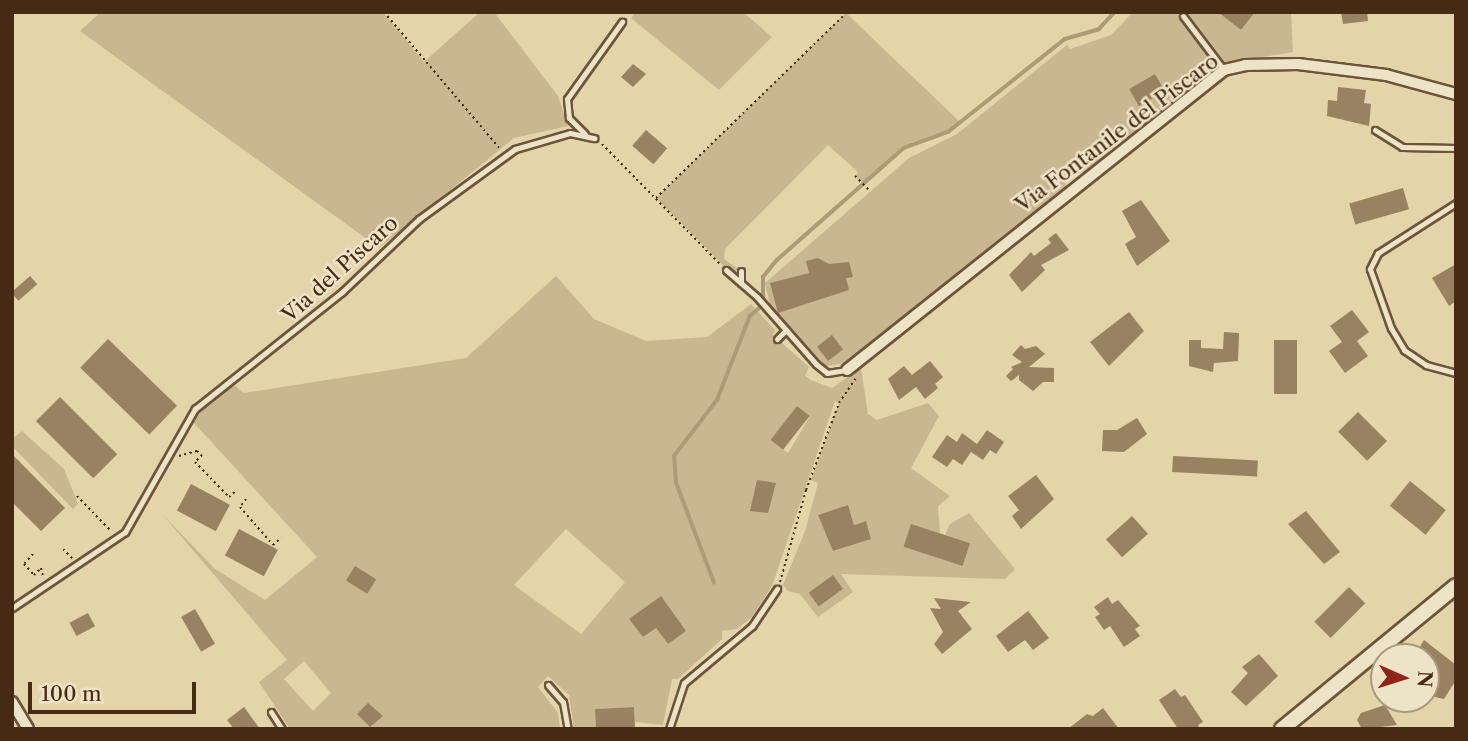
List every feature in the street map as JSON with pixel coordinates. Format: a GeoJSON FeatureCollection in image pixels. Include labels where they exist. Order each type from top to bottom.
{"type":"FeatureCollection","features":[{"type":"Feature","properties":{"kind":"main road"},"geometry":{"type":"LineString","coordinates":[[1282,729],[1456,586]]}},
{"type":"Feature","properties":{"kind":"street","name":"Via Fontanile del Piscaro"},"geometry":{"type":"LineString","coordinates":[[851,367],[1224,70],[1245,65],[1298,64],[1386,75],[1456,94]]}},
{"type":"Feature","properties":{"kind":"street"},"geometry":{"type":"LineString","coordinates":[[12,702],[28,729]]}},
{"type":"Feature","properties":{"kind":"lane"},"geometry":{"type":"LineString","coordinates":[[1183,16],[1224,70]]}},
{"type":"Feature","properties":{"kind":"lane"},"geometry":{"type":"LineString","coordinates":[[585,134],[569,118],[567,99],[622,22]]}},
{"type":"Feature","properties":{"kind":"lane"},"geometry":{"type":"LineString","coordinates":[[1375,130],[1402,147],[1456,148]]}},
{"type":"Feature","properties":{"kind":"lane","name":"Via del Piscaro"},"geometry":{"type":"LineString","coordinates":[[12,608],[125,532],[195,409],[214,389],[271,350],[342,292],[419,219],[505,155],[544,138],[585,134],[594,138]]}},
{"type":"Feature","properties":{"kind":"lane"},"geometry":{"type":"LineString","coordinates":[[1456,203],[1378,253],[1370,270],[1391,328],[1404,350],[1426,365],[1456,373]]}},
{"type":"Feature","properties":{"kind":"lane"},"geometry":{"type":"LineString","coordinates":[[726,270],[827,373],[851,367]]}},
{"type":"Feature","properties":{"kind":"lane"},"geometry":{"type":"LineString","coordinates":[[741,271],[741,283]]}},
{"type":"Feature","properties":{"kind":"lane"},"geometry":{"type":"LineString","coordinates":[[777,339],[786,330]]}},
{"type":"Feature","properties":{"kind":"lane"},"geometry":{"type":"LineString","coordinates":[[669,729],[684,683],[752,626],[777,589]]}},
{"type":"Feature","properties":{"kind":"lane"},"geometry":{"type":"LineString","coordinates":[[548,685],[563,702],[568,729]]}},
{"type":"Feature","properties":{"kind":"lane"},"geometry":{"type":"LineString","coordinates":[[271,712],[282,729]]}},
{"type":"Feature","properties":{"kind":"path"},"geometry":{"type":"LineString","coordinates":[[384,12],[505,155]]}},
{"type":"Feature","properties":{"kind":"path"},"geometry":{"type":"LineString","coordinates":[[656,198],[847,12]]}},
{"type":"Feature","properties":{"kind":"path"},"geometry":{"type":"LineString","coordinates":[[594,138],[726,270]]}},
{"type":"Feature","properties":{"kind":"path"},"geometry":{"type":"LineString","coordinates":[[855,176],[868,190]]}},
{"type":"Feature","properties":{"kind":"path"},"geometry":{"type":"LineString","coordinates":[[777,589],[806,490],[839,402],[856,377],[851,367]]}},
{"type":"Feature","properties":{"kind":"path"},"geometry":{"type":"LineString","coordinates":[[172,467],[179,455],[197,451],[202,455],[195,462],[229,497],[237,489]]}},
{"type":"Feature","properties":{"kind":"path"},"geometry":{"type":"LineString","coordinates":[[77,496],[113,533],[119,527]]}},
{"type":"Feature","properties":{"kind":"path"},"geometry":{"type":"LineString","coordinates":[[246,499],[240,507],[273,545],[281,538]]}},
{"type":"Feature","properties":{"kind":"path"},"geometry":{"type":"LineString","coordinates":[[63,549],[74,559]]}},
{"type":"Feature","properties":{"kind":"path"},"geometry":{"type":"LineString","coordinates":[[33,554],[24,564],[34,575],[41,568],[43,579]]}},
{"type":"Feature","properties":{"kind":"shaded area"},"geometry":{"type":"Polygon","coordinates":[[[101,12],[383,12],[424,62],[480,12],[494,12],[558,96],[568,126],[514,138],[379,248],[80,31],[101,12]]]}},
{"type":"Feature","properties":{"kind":"shaded area"},"geometry":{"type":"Polygon","coordinates":[[[636,12],[743,12],[772,37],[719,90],[631,18],[636,12]]]}},
{"type":"Feature","properties":{"kind":"shaded area"},"geometry":{"type":"Polygon","coordinates":[[[1133,12],[1176,12],[1215,63],[1209,67],[1211,73],[1087,171],[1064,177],[1066,187],[846,363],[826,366],[770,305],[765,283],[909,158],[957,134],[1067,45],[1070,49],[1111,35],[1133,12]],[[1155,74],[1129,89],[1139,106],[1165,91],[1155,74]]]}},
{"type":"Feature","properties":{"kind":"shaded area"},"geometry":{"type":"Polygon","coordinates":[[[1187,12],[1221,12],[1241,30],[1255,12],[1291,12],[1293,52],[1226,63],[1187,12]]]}},
{"type":"Feature","properties":{"kind":"shaded area"},"geometry":{"type":"Polygon","coordinates":[[[846,13],[961,123],[937,138],[912,142],[864,185],[855,176],[858,172],[828,145],[725,249],[724,259],[741,271],[741,283],[656,198],[846,13]]]}},
{"type":"Feature","properties":{"kind":"shaded area"},"geometry":{"type":"Polygon","coordinates":[[[556,276],[594,319],[646,341],[707,337],[751,304],[775,330],[773,335],[809,367],[805,376],[811,380],[832,388],[861,368],[868,414],[877,420],[928,403],[939,416],[911,468],[950,496],[938,506],[940,533],[945,535],[950,524],[969,513],[1015,569],[1005,579],[841,574],[853,592],[818,617],[800,594],[788,591],[783,585],[805,531],[818,483],[811,480],[839,403],[835,401],[772,586],[752,617],[737,629],[722,631],[722,639],[678,679],[672,679],[663,725],[635,722],[634,707],[596,709],[596,729],[574,729],[569,695],[548,676],[538,687],[558,713],[560,729],[290,729],[259,682],[287,660],[162,514],[215,569],[265,600],[317,557],[193,422],[212,398],[232,383],[244,393],[466,358],[556,276]],[[797,406],[775,443],[788,453],[810,416],[797,406]],[[848,505],[818,515],[834,551],[871,538],[865,521],[854,525],[848,505]],[[566,529],[514,585],[581,634],[625,582],[566,529]],[[661,596],[630,619],[643,637],[656,628],[668,644],[685,631],[667,612],[670,609],[661,596]],[[304,661],[284,679],[313,711],[331,693],[304,661]]]}},
{"type":"Feature","properties":{"kind":"shaded area"},"geometry":{"type":"Polygon","coordinates":[[[22,431],[64,469],[78,504],[73,509],[14,448],[13,438],[22,431]]]}},
{"type":"Feature","properties":{"kind":"building"},"geometry":{"type":"Polygon","coordinates":[[[1218,12],[1255,12],[1241,30],[1218,12]]]}},
{"type":"Feature","properties":{"kind":"building"},"geometry":{"type":"Polygon","coordinates":[[[1341,12],[1367,12],[1368,21],[1343,24],[1341,12]]]}},
{"type":"Feature","properties":{"kind":"building"},"geometry":{"type":"Polygon","coordinates":[[[633,64],[646,74],[633,87],[621,77],[633,64]]]}},
{"type":"Feature","properties":{"kind":"building"},"geometry":{"type":"Polygon","coordinates":[[[1155,74],[1165,91],[1139,106],[1129,89],[1155,74]]]}},
{"type":"Feature","properties":{"kind":"building"},"geometry":{"type":"Polygon","coordinates":[[[1338,87],[1366,90],[1364,103],[1371,104],[1369,126],[1327,116],[1328,100],[1337,101],[1338,87]]]}},
{"type":"Feature","properties":{"kind":"building"},"geometry":{"type":"Polygon","coordinates":[[[646,130],[667,148],[653,164],[632,146],[646,130]]]}},
{"type":"Feature","properties":{"kind":"building"},"geometry":{"type":"Polygon","coordinates":[[[1403,188],[1409,209],[1355,225],[1349,203],[1403,188]]]}},
{"type":"Feature","properties":{"kind":"building"},"geometry":{"type":"Polygon","coordinates":[[[1141,200],[1170,241],[1137,266],[1125,244],[1136,237],[1122,211],[1141,200]]]}},
{"type":"Feature","properties":{"kind":"building"},"geometry":{"type":"Polygon","coordinates":[[[1056,233],[1069,250],[1041,265],[1045,270],[1022,292],[1009,275],[1031,252],[1034,256],[1051,243],[1048,239],[1056,233]]]}},
{"type":"Feature","properties":{"kind":"building"},"geometry":{"type":"Polygon","coordinates":[[[818,258],[829,264],[849,262],[853,277],[846,278],[849,290],[778,313],[770,283],[809,273],[806,261],[818,258]]]}},
{"type":"Feature","properties":{"kind":"building"},"geometry":{"type":"Polygon","coordinates":[[[1456,264],[1456,301],[1449,306],[1432,278],[1456,264]]]}},
{"type":"Feature","properties":{"kind":"building"},"geometry":{"type":"Polygon","coordinates":[[[30,276],[37,284],[18,301],[12,292],[30,276]]]}},
{"type":"Feature","properties":{"kind":"building"},"geometry":{"type":"Polygon","coordinates":[[[1352,310],[1369,332],[1357,341],[1368,356],[1345,373],[1329,351],[1342,342],[1330,326],[1352,310]]]}},
{"type":"Feature","properties":{"kind":"building"},"geometry":{"type":"Polygon","coordinates":[[[1129,312],[1144,331],[1109,366],[1090,342],[1129,312]]]}},
{"type":"Feature","properties":{"kind":"building"},"geometry":{"type":"Polygon","coordinates":[[[1224,332],[1239,333],[1238,361],[1214,363],[1213,372],[1189,366],[1189,340],[1201,340],[1201,348],[1223,349],[1224,332]]]}},
{"type":"Feature","properties":{"kind":"building"},"geometry":{"type":"Polygon","coordinates":[[[832,335],[843,349],[828,361],[817,347],[832,335]]]}},
{"type":"Feature","properties":{"kind":"building"},"geometry":{"type":"Polygon","coordinates":[[[108,339],[177,406],[149,434],[80,368],[108,339]]]}},
{"type":"Feature","properties":{"kind":"building"},"geometry":{"type":"Polygon","coordinates":[[[1274,340],[1297,340],[1297,394],[1274,394],[1274,340]]]}},
{"type":"Feature","properties":{"kind":"building"},"geometry":{"type":"Polygon","coordinates":[[[1021,345],[1025,349],[1036,346],[1045,354],[1029,367],[1054,368],[1054,382],[1043,382],[1033,391],[1019,380],[1019,375],[1011,381],[1006,376],[1013,369],[1011,367],[1022,362],[1012,355],[1021,345]]]}},
{"type":"Feature","properties":{"kind":"building"},"geometry":{"type":"Polygon","coordinates":[[[930,361],[943,377],[935,384],[938,388],[925,399],[916,387],[899,400],[888,379],[904,366],[912,375],[930,361]]]}},
{"type":"Feature","properties":{"kind":"building"},"geometry":{"type":"Polygon","coordinates":[[[60,397],[117,454],[93,478],[36,421],[60,397]]]}},
{"type":"Feature","properties":{"kind":"building"},"geometry":{"type":"Polygon","coordinates":[[[797,406],[810,416],[783,450],[771,440],[797,406]]]}},
{"type":"Feature","properties":{"kind":"building"},"geometry":{"type":"Polygon","coordinates":[[[1358,412],[1387,441],[1367,461],[1338,432],[1358,412]]]}},
{"type":"Feature","properties":{"kind":"building"},"geometry":{"type":"Polygon","coordinates":[[[1137,418],[1147,434],[1124,452],[1102,451],[1103,430],[1117,430],[1137,418]]]}},
{"type":"Feature","properties":{"kind":"building"},"geometry":{"type":"Polygon","coordinates":[[[987,430],[1004,442],[996,454],[990,450],[983,460],[971,452],[962,465],[953,459],[947,467],[932,457],[947,435],[957,442],[962,433],[977,444],[987,430]]]}},
{"type":"Feature","properties":{"kind":"building"},"geometry":{"type":"Polygon","coordinates":[[[12,454],[65,508],[41,531],[12,502],[12,454]]]}},
{"type":"Feature","properties":{"kind":"building"},"geometry":{"type":"Polygon","coordinates":[[[1173,456],[1258,460],[1257,476],[1172,472],[1173,456]]]}},
{"type":"Feature","properties":{"kind":"building"},"geometry":{"type":"Polygon","coordinates":[[[1036,475],[1054,499],[1021,529],[1012,516],[1019,510],[1008,496],[1036,475]]]}},
{"type":"Feature","properties":{"kind":"building"},"geometry":{"type":"Polygon","coordinates":[[[757,480],[776,483],[768,513],[750,511],[757,480]]]}},
{"type":"Feature","properties":{"kind":"building"},"geometry":{"type":"Polygon","coordinates":[[[1410,481],[1446,510],[1426,535],[1390,506],[1410,481]]]}},
{"type":"Feature","properties":{"kind":"building"},"geometry":{"type":"Polygon","coordinates":[[[191,484],[230,505],[216,531],[177,510],[191,484]]]}},
{"type":"Feature","properties":{"kind":"building"},"geometry":{"type":"Polygon","coordinates":[[[848,505],[854,525],[866,521],[871,539],[833,551],[818,515],[848,505]]]}},
{"type":"Feature","properties":{"kind":"building"},"geometry":{"type":"Polygon","coordinates":[[[1306,511],[1340,552],[1324,564],[1288,524],[1306,511]]]}},
{"type":"Feature","properties":{"kind":"building"},"geometry":{"type":"Polygon","coordinates":[[[1132,516],[1148,534],[1122,557],[1106,539],[1132,516]]]}},
{"type":"Feature","properties":{"kind":"building"},"geometry":{"type":"Polygon","coordinates":[[[911,524],[970,543],[963,566],[904,547],[911,524]]]}},
{"type":"Feature","properties":{"kind":"building"},"geometry":{"type":"Polygon","coordinates":[[[239,529],[278,550],[264,576],[225,555],[239,529]]]}},
{"type":"Feature","properties":{"kind":"building"},"geometry":{"type":"Polygon","coordinates":[[[355,566],[376,579],[367,594],[346,580],[355,566]]]}},
{"type":"Feature","properties":{"kind":"building"},"geometry":{"type":"Polygon","coordinates":[[[833,575],[843,589],[819,606],[809,593],[833,575]]]}},
{"type":"Feature","properties":{"kind":"building"},"geometry":{"type":"Polygon","coordinates":[[[1349,587],[1365,603],[1331,638],[1314,622],[1349,587]]]}},
{"type":"Feature","properties":{"kind":"building"},"geometry":{"type":"Polygon","coordinates":[[[661,596],[686,631],[668,644],[656,628],[643,637],[629,619],[661,596]]]}},
{"type":"Feature","properties":{"kind":"building"},"geometry":{"type":"Polygon","coordinates":[[[1108,597],[1112,604],[1118,600],[1140,626],[1135,629],[1140,636],[1124,647],[1110,626],[1104,630],[1095,617],[1100,614],[1094,607],[1108,597]]]}},
{"type":"Feature","properties":{"kind":"building"},"geometry":{"type":"Polygon","coordinates":[[[934,598],[971,602],[958,611],[972,629],[942,654],[934,644],[943,632],[930,608],[941,609],[934,598]]]}},
{"type":"Feature","properties":{"kind":"building"},"geometry":{"type":"Polygon","coordinates":[[[195,609],[215,644],[201,652],[181,617],[195,609]]]}},
{"type":"Feature","properties":{"kind":"building"},"geometry":{"type":"Polygon","coordinates":[[[1028,611],[1049,638],[1033,650],[1025,640],[1008,652],[996,636],[1028,611]]]}},
{"type":"Feature","properties":{"kind":"building"},"geometry":{"type":"Polygon","coordinates":[[[88,613],[95,626],[77,636],[69,623],[88,613]]]}},
{"type":"Feature","properties":{"kind":"building"},"geometry":{"type":"Polygon","coordinates":[[[1440,652],[1456,665],[1456,680],[1444,699],[1440,698],[1440,652]]]}},
{"type":"Feature","properties":{"kind":"building"},"geometry":{"type":"Polygon","coordinates":[[[1259,654],[1278,676],[1246,706],[1231,692],[1248,673],[1242,667],[1259,654]]]}},
{"type":"Feature","properties":{"kind":"building"},"geometry":{"type":"Polygon","coordinates":[[[1175,689],[1181,697],[1185,695],[1203,722],[1198,725],[1200,729],[1178,729],[1159,700],[1175,689]]]}},
{"type":"Feature","properties":{"kind":"building"},"geometry":{"type":"Polygon","coordinates":[[[368,703],[383,716],[370,727],[357,714],[368,703]]]}},
{"type":"Feature","properties":{"kind":"building"},"geometry":{"type":"Polygon","coordinates":[[[244,707],[260,729],[234,729],[227,720],[244,707]]]}},
{"type":"Feature","properties":{"kind":"building"},"geometry":{"type":"Polygon","coordinates":[[[634,707],[635,729],[596,729],[595,709],[634,707]]]}},
{"type":"Feature","properties":{"kind":"building"},"geometry":{"type":"Polygon","coordinates":[[[1103,708],[1119,729],[1068,729],[1087,714],[1093,716],[1103,708]]]}},
{"type":"Feature","properties":{"kind":"building"},"geometry":{"type":"Polygon","coordinates":[[[1370,710],[1370,713],[1390,713],[1397,725],[1362,729],[1357,720],[1361,713],[1370,710]]]}},
{"type":"Feature","properties":{"kind":"waterway"},"geometry":{"type":"LineString","coordinates":[[763,297],[763,277],[777,260],[904,148],[948,132],[1065,39],[1099,29],[1115,12]]}},
{"type":"Feature","properties":{"kind":"waterway"},"geometry":{"type":"LineString","coordinates":[[714,583],[676,483],[674,456],[717,400],[750,316],[758,309]]}}]}
